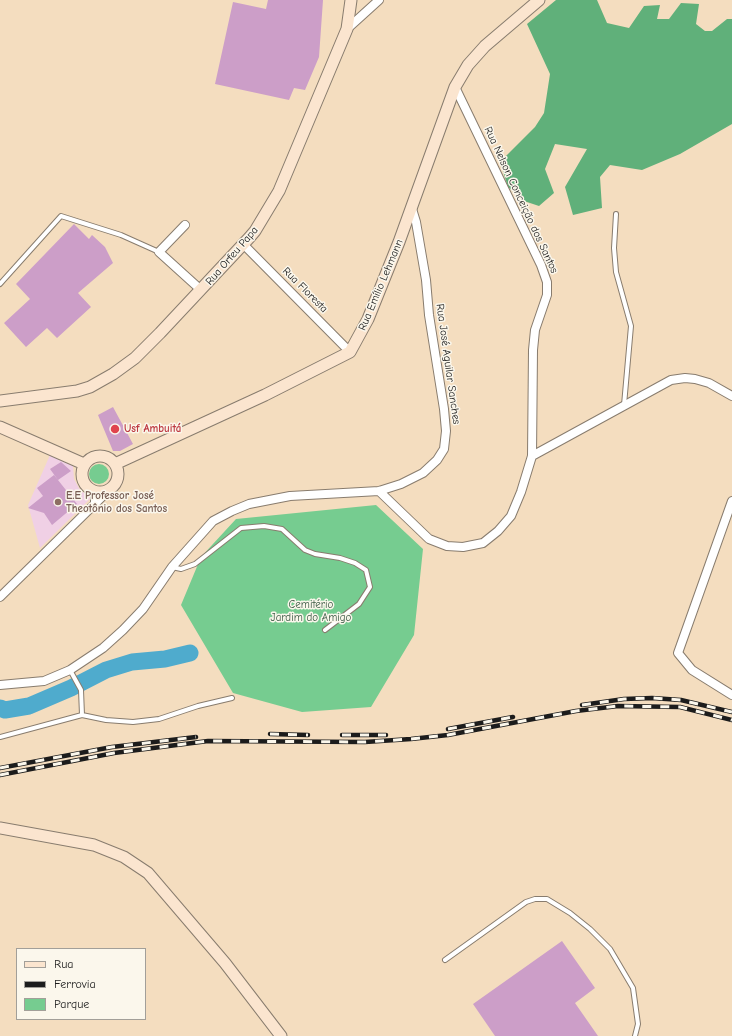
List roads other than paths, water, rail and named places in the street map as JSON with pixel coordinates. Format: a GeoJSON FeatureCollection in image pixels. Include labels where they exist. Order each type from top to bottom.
{"type":"FeatureCollection","features":[{"type":"Feature","properties":{"kind":"main road","name":"Rua Orfeu Papa"},"geometry":{"type":"LineString","coordinates":[[0,401],[63,394],[90,387],[107,377],[135,358],[244,244],[255,231],[279,191],[347,29],[351,0]]}},
{"type":"Feature","properties":{"kind":"main road","name":"Rua Emílio Lehmann"},"geometry":{"type":"LineString","coordinates":[[350,352],[368,319],[412,209],[455,87],[468,65],[485,46],[539,0]]}},
{"type":"Feature","properties":{"kind":"main road"},"geometry":{"type":"LineString","coordinates":[[115,464],[265,395],[350,352]]}},
{"type":"Feature","properties":{"kind":"main road"},"geometry":{"type":"LineString","coordinates":[[0,427],[84,464]]}},
{"type":"Feature","properties":{"kind":"main road"},"geometry":{"type":"LineString","coordinates":[[101,456],[111,460],[115,464],[118,476],[113,488],[108,491],[95,492],[84,485],[81,473],[84,464],[90,459],[101,456]]}},
{"type":"Feature","properties":{"kind":"main road"},"geometry":{"type":"LineString","coordinates":[[0,828],[94,845],[124,857],[148,873],[225,964],[281,1036]]}},
{"type":"Feature","properties":{"kind":"street"},"geometry":{"type":"LineString","coordinates":[[347,29],[380,0]]}},
{"type":"Feature","properties":{"kind":"street","name":"Rua Nelson Conceição dos Santos"},"geometry":{"type":"LineString","coordinates":[[379,492],[429,539],[447,546],[463,548],[483,543],[498,531],[511,516],[521,492],[532,456],[533,350],[535,330],[547,296],[547,282],[541,265],[455,87]]}},
{"type":"Feature","properties":{"kind":"street","name":"Rua José Aguilar Sanches"},"geometry":{"type":"LineString","coordinates":[[0,685],[44,681],[70,670],[103,648],[143,609],[172,567],[213,521],[249,504],[290,496],[379,492],[424,473],[437,460],[444,449],[446,431],[429,315],[426,280],[416,222],[412,209]]}},
{"type":"Feature","properties":{"kind":"street"},"geometry":{"type":"LineString","coordinates":[[186,225],[159,252],[201,290]]}},
{"type":"Feature","properties":{"kind":"street","name":"Rua Floresta"},"geometry":{"type":"LineString","coordinates":[[244,244],[350,352]]}},
{"type":"Feature","properties":{"kind":"street"},"geometry":{"type":"LineString","coordinates":[[532,456],[671,380],[685,378],[709,383],[732,396]]}},
{"type":"Feature","properties":{"kind":"street"},"geometry":{"type":"LineString","coordinates":[[0,597],[108,491]]}},
{"type":"Feature","properties":{"kind":"street"},"geometry":{"type":"LineString","coordinates":[[95,492],[95,504]]}},
{"type":"Feature","properties":{"kind":"street"},"geometry":{"type":"LineString","coordinates":[[732,500],[678,653],[692,670],[732,695]]}},
{"type":"Feature","properties":{"kind":"lane"},"geometry":{"type":"LineString","coordinates":[[616,214],[614,248],[616,272],[631,326],[624,405]]}},
{"type":"Feature","properties":{"kind":"lane"},"geometry":{"type":"LineString","coordinates":[[0,284],[60,216],[121,235],[159,252]]}},
{"type":"Feature","properties":{"kind":"lane"},"geometry":{"type":"LineString","coordinates":[[172,567],[181,569],[195,564],[241,528],[264,526],[282,529],[304,550],[320,556],[340,558],[355,563],[366,570],[370,587],[359,604],[325,630]]}},
{"type":"Feature","properties":{"kind":"lane"},"geometry":{"type":"LineString","coordinates":[[70,670],[81,690],[82,715]]}},
{"type":"Feature","properties":{"kind":"lane"},"geometry":{"type":"LineString","coordinates":[[0,737],[82,715],[126,722],[159,719],[198,706],[232,698]]}},
{"type":"Feature","properties":{"kind":"lane"},"geometry":{"type":"LineString","coordinates":[[444,960],[526,902],[535,899],[546,899],[575,916],[610,949],[633,988],[638,1024],[635,1036]]}},
{"type":"Feature","properties":{"kind":"waterway"},"geometry":{"type":"LineString","coordinates":[[0,708],[5,710],[29,706],[71,688],[106,670],[132,662],[165,659],[190,653]]}},
{"type":"Feature","properties":{"kind":"railway"},"geometry":{"type":"LineString","coordinates":[[582,705],[624,699],[652,698],[681,700],[732,712]]}},
{"type":"Feature","properties":{"kind":"railway"},"geometry":{"type":"LineString","coordinates":[[0,775],[114,753],[208,741],[365,742],[411,739],[448,735],[576,711],[618,706],[680,707],[732,720]]}},
{"type":"Feature","properties":{"kind":"railway"},"geometry":{"type":"LineString","coordinates":[[448,729],[513,717]]}},
{"type":"Feature","properties":{"kind":"railway"},"geometry":{"type":"LineString","coordinates":[[270,734],[308,735]]}},
{"type":"Feature","properties":{"kind":"railway"},"geometry":{"type":"LineString","coordinates":[[342,735],[386,735]]}},
{"type":"Feature","properties":{"kind":"railway"},"geometry":{"type":"LineString","coordinates":[[0,768],[112,747],[196,737]]}},
{"type":"Feature","properties":{"kind":"place","name":"Usf Ambuitá"},"geometry":{"type":"Point","coordinates":[115,429]}},
{"type":"Feature","properties":{"kind":"place","name":"E.E Professor José Theotônio dos Santos"},"geometry":{"type":"Point","coordinates":[58,502]}},
{"type":"Feature","properties":{"kind":"park label","name":"Cemitério Jardim do Amigo"},"geometry":{"type":"Point","coordinates":[311,611]}}]}
